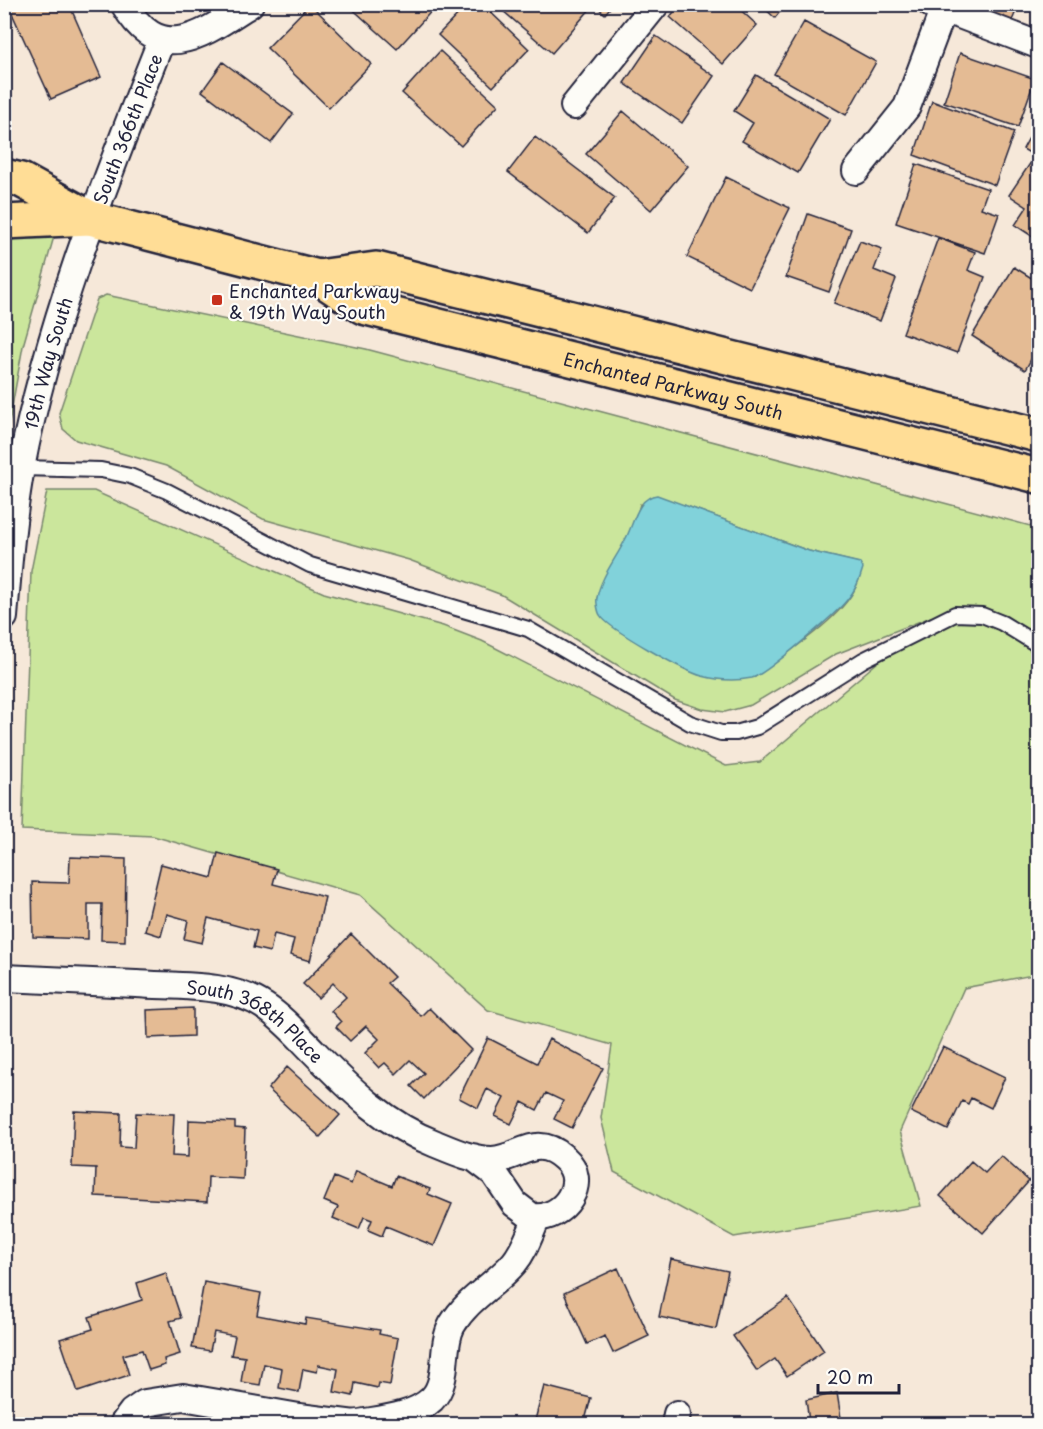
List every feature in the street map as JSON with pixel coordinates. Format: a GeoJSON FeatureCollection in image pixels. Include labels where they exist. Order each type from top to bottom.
{"type":"FeatureCollection","features":[{"type":"Feature","properties":{"kind":"main road","name":"Enchanted Parkway South"},"geometry":{"type":"LineString","coordinates":[[4,176],[21,180],[90,218],[318,276],[363,307],[1038,476]]}},
{"type":"Feature","properties":{"kind":"main road","name":"Enchanted Parkway South"},"geometry":{"type":"LineString","coordinates":[[4,222],[90,218]]}},
{"type":"Feature","properties":{"kind":"main road","name":"Enchanted Parkway South"},"geometry":{"type":"LineString","coordinates":[[318,276],[376,269],[1038,435]]}},
{"type":"Feature","properties":{"kind":"street"},"geometry":{"type":"LineString","coordinates":[[124,4],[140,27],[161,41],[174,42],[190,38],[250,4]]}},
{"type":"Feature","properties":{"kind":"street"},"geometry":{"type":"LineString","coordinates":[[573,106],[656,4]]}},
{"type":"Feature","properties":{"kind":"street"},"geometry":{"type":"LineString","coordinates":[[856,171],[907,107],[937,8],[1038,45]]}},
{"type":"Feature","properties":{"kind":"street","name":"South 366th Place"},"geometry":{"type":"LineString","coordinates":[[90,218],[161,41]]}},
{"type":"Feature","properties":{"kind":"street","name":"19th Way South"},"geometry":{"type":"LineString","coordinates":[[4,617],[21,468],[52,342],[90,218]]}},
{"type":"Feature","properties":{"kind":"street","name":"South 368th Place"},"geometry":{"type":"LineString","coordinates":[[4,978],[212,989],[248,997],[275,1014],[376,1111],[430,1142],[473,1157],[495,1160],[536,1146],[549,1149],[564,1158],[575,1174],[574,1193],[558,1211],[537,1218],[521,1211],[500,1179],[473,1157]]}},
{"type":"Feature","properties":{"kind":"street"},"geometry":{"type":"LineString","coordinates":[[123,1425],[132,1412],[145,1402],[183,1397],[298,1417],[355,1424],[407,1413],[434,1397],[440,1384],[446,1342],[454,1323],[481,1291],[514,1263],[537,1218]]}},
{"type":"Feature","properties":{"kind":"lane"},"geometry":{"type":"LineString","coordinates":[[21,468],[101,470],[130,476],[167,491],[310,565],[528,629],[690,723],[721,733],[736,733],[757,727],[863,660],[955,614],[982,615],[1002,623],[1038,645]]}},
{"type":"Feature","properties":{"kind":"green space"},"geometry":{"type":"Polygon","coordinates":[[[5,221],[55,233],[23,346],[5,445],[5,221]]]}},
{"type":"Feature","properties":{"kind":"green space"},"geometry":{"type":"Polygon","coordinates":[[[106,295],[366,349],[1038,528],[1038,974],[964,988],[900,1131],[921,1206],[734,1237],[614,1172],[601,1118],[612,1045],[488,1010],[360,895],[153,836],[22,830],[31,571],[47,491],[94,491],[324,593],[443,626],[482,641],[726,766],[760,762],[931,617],[836,654],[751,705],[725,712],[702,709],[675,700],[502,595],[409,560],[263,519],[166,466],[76,440],[63,429],[59,413],[97,299],[106,295]],[[640,504],[636,519],[597,598],[755,677],[828,621],[851,595],[858,582],[859,563],[809,551],[684,505],[640,504]]]}},
{"type":"Feature","properties":{"kind":"water"},"geometry":{"type":"Polygon","coordinates":[[[657,495],[809,551],[860,563],[863,568],[859,581],[850,596],[829,618],[785,656],[752,678],[727,680],[693,673],[617,630],[600,615],[597,606],[602,583],[640,506],[650,497],[657,495]]]}},
{"type":"Feature","properties":{"kind":"building"},"geometry":{"type":"Polygon","coordinates":[[[21,4],[69,4],[101,77],[51,99],[10,9],[21,4]]]}},
{"type":"Feature","properties":{"kind":"building"},"geometry":{"type":"Polygon","coordinates":[[[310,4],[371,64],[329,108],[267,48],[310,4]]]}},
{"type":"Feature","properties":{"kind":"building"},"geometry":{"type":"Polygon","coordinates":[[[347,4],[434,4],[436,6],[397,49],[347,4]]]}},
{"type":"Feature","properties":{"kind":"building"},"geometry":{"type":"Polygon","coordinates":[[[468,4],[482,4],[529,49],[493,87],[438,35],[468,4]]]}},
{"type":"Feature","properties":{"kind":"building"},"geometry":{"type":"Polygon","coordinates":[[[495,4],[586,4],[591,8],[552,53],[495,4]]]}},
{"type":"Feature","properties":{"kind":"building"},"geometry":{"type":"Polygon","coordinates":[[[594,4],[613,4],[605,14],[594,4]]]}},
{"type":"Feature","properties":{"kind":"building"},"geometry":{"type":"Polygon","coordinates":[[[680,4],[734,4],[757,25],[723,64],[670,17],[680,4]]]}},
{"type":"Feature","properties":{"kind":"building"},"geometry":{"type":"Polygon","coordinates":[[[760,4],[786,4],[775,18],[760,4]]]}},
{"type":"Feature","properties":{"kind":"building"},"geometry":{"type":"Polygon","coordinates":[[[975,4],[1019,4],[1011,23],[975,4]]]}},
{"type":"Feature","properties":{"kind":"building"},"geometry":{"type":"Polygon","coordinates":[[[804,22],[876,62],[846,115],[774,74],[804,22]]]}},
{"type":"Feature","properties":{"kind":"building"},"geometry":{"type":"Polygon","coordinates":[[[656,36],[714,76],[682,123],[624,83],[656,36]]]}},
{"type":"Feature","properties":{"kind":"building"},"geometry":{"type":"Polygon","coordinates":[[[440,51],[498,105],[461,146],[402,93],[440,51]]]}},
{"type":"Feature","properties":{"kind":"building"},"geometry":{"type":"Polygon","coordinates":[[[960,53],[1035,79],[1018,127],[944,102],[960,53]]]}},
{"type":"Feature","properties":{"kind":"building"},"geometry":{"type":"Polygon","coordinates":[[[223,62],[293,114],[271,143],[202,91],[223,62]]]}},
{"type":"Feature","properties":{"kind":"building"},"geometry":{"type":"Polygon","coordinates":[[[756,75],[830,119],[798,173],[742,141],[753,123],[734,111],[756,75]]]}},
{"type":"Feature","properties":{"kind":"building"},"geometry":{"type":"Polygon","coordinates":[[[932,101],[1014,132],[995,185],[914,155],[932,101]]]}},
{"type":"Feature","properties":{"kind":"building"},"geometry":{"type":"Polygon","coordinates":[[[623,111],[688,166],[651,210],[586,154],[623,111]]]}},
{"type":"Feature","properties":{"kind":"building"},"geometry":{"type":"Polygon","coordinates":[[[1038,121],[1038,158],[1023,149],[1038,121]]]}},
{"type":"Feature","properties":{"kind":"building"},"geometry":{"type":"Polygon","coordinates":[[[535,137],[615,198],[588,233],[508,172],[535,137]]]}},
{"type":"Feature","properties":{"kind":"building"},"geometry":{"type":"Polygon","coordinates":[[[1033,159],[1038,163],[1038,240],[1015,225],[1027,207],[1009,195],[1033,159]]]}},
{"type":"Feature","properties":{"kind":"building"},"geometry":{"type":"Polygon","coordinates":[[[916,164],[988,189],[981,208],[999,214],[985,253],[896,223],[916,164]]]}},
{"type":"Feature","properties":{"kind":"building"},"geometry":{"type":"Polygon","coordinates":[[[726,177],[790,208],[750,288],[687,257],[726,177]]]}},
{"type":"Feature","properties":{"kind":"building"},"geometry":{"type":"Polygon","coordinates":[[[808,214],[851,229],[829,292],[786,277],[808,214]]]}},
{"type":"Feature","properties":{"kind":"building"},"geometry":{"type":"Polygon","coordinates":[[[938,238],[975,252],[968,270],[985,277],[957,353],[903,333],[938,238]]]}},
{"type":"Feature","properties":{"kind":"building"},"geometry":{"type":"Polygon","coordinates":[[[860,241],[882,249],[874,270],[896,279],[880,321],[834,303],[860,241]]]}},
{"type":"Feature","properties":{"kind":"building"},"geometry":{"type":"Polygon","coordinates":[[[1014,267],[1038,282],[1038,347],[1025,370],[972,336],[1014,267]]]}},
{"type":"Feature","properties":{"kind":"building"},"geometry":{"type":"Polygon","coordinates":[[[218,853],[277,869],[273,884],[325,897],[310,961],[290,955],[294,939],[274,934],[270,952],[253,948],[257,931],[208,918],[202,943],[184,939],[188,920],[167,914],[161,936],[145,931],[161,864],[212,878],[218,853]]]}},
{"type":"Feature","properties":{"kind":"building"},"geometry":{"type":"Polygon","coordinates":[[[70,857],[126,859],[125,941],[101,940],[102,904],[88,904],[88,939],[33,937],[32,882],[69,883],[70,857]]]}},
{"type":"Feature","properties":{"kind":"building"},"geometry":{"type":"Polygon","coordinates":[[[351,934],[394,977],[387,983],[421,1016],[429,1008],[471,1050],[424,1099],[411,1086],[424,1073],[410,1060],[396,1074],[385,1063],[379,1068],[365,1053],[379,1039],[366,1026],[350,1041],[336,1027],[341,1022],[331,1011],[346,997],[333,983],[318,998],[303,984],[351,934]]]}},
{"type":"Feature","properties":{"kind":"building"},"geometry":{"type":"Polygon","coordinates":[[[193,1008],[193,1036],[148,1038],[147,1010],[193,1008]]]}},
{"type":"Feature","properties":{"kind":"building"},"geometry":{"type":"Polygon","coordinates":[[[488,1038],[537,1063],[549,1039],[603,1068],[572,1128],[554,1119],[563,1101],[546,1093],[537,1110],[522,1102],[511,1124],[495,1116],[504,1098],[487,1089],[478,1108],[459,1098],[488,1038]]]}},
{"type":"Feature","properties":{"kind":"building"},"geometry":{"type":"Polygon","coordinates":[[[943,1047],[1005,1077],[991,1108],[971,1098],[968,1104],[962,1101],[948,1130],[911,1112],[943,1047]]]}},
{"type":"Feature","properties":{"kind":"building"},"geometry":{"type":"Polygon","coordinates":[[[287,1067],[340,1115],[320,1137],[268,1089],[287,1067]]]}},
{"type":"Feature","properties":{"kind":"building"},"geometry":{"type":"Polygon","coordinates":[[[74,1111],[121,1113],[120,1147],[134,1148],[136,1113],[174,1114],[172,1156],[188,1157],[189,1120],[235,1122],[235,1128],[245,1129],[243,1179],[208,1177],[207,1202],[95,1196],[96,1168],[72,1167],[74,1111]]]}},
{"type":"Feature","properties":{"kind":"building"},"geometry":{"type":"Polygon","coordinates":[[[1001,1156],[1029,1181],[983,1233],[940,1196],[971,1161],[985,1173],[1001,1156]]]}},
{"type":"Feature","properties":{"kind":"building"},"geometry":{"type":"Polygon","coordinates":[[[356,1171],[392,1186],[396,1176],[430,1189],[428,1194],[452,1204],[434,1246],[386,1226],[382,1236],[368,1230],[372,1220],[364,1217],[359,1229],[333,1218],[338,1207],[324,1201],[334,1177],[351,1184],[356,1171]]]}},
{"type":"Feature","properties":{"kind":"building"},"geometry":{"type":"Polygon","coordinates":[[[671,1259],[728,1271],[716,1329],[659,1317],[671,1259]]]}},
{"type":"Feature","properties":{"kind":"building"},"geometry":{"type":"Polygon","coordinates":[[[618,1268],[649,1336],[613,1353],[605,1336],[587,1344],[564,1293],[618,1268]]]}},
{"type":"Feature","properties":{"kind":"building"},"geometry":{"type":"Polygon","coordinates":[[[166,1273],[181,1318],[170,1321],[180,1354],[164,1359],[165,1365],[149,1370],[142,1350],[123,1355],[129,1375],[78,1392],[60,1339],[93,1329],[89,1317],[142,1300],[137,1283],[166,1273]]]}},
{"type":"Feature","properties":{"kind":"building"},"geometry":{"type":"Polygon","coordinates":[[[204,1282],[261,1293],[257,1315],[305,1324],[306,1318],[380,1330],[379,1334],[398,1338],[390,1385],[379,1383],[378,1388],[355,1383],[353,1396],[334,1392],[338,1369],[318,1365],[317,1372],[303,1369],[299,1392],[279,1388],[282,1368],[264,1364],[260,1385],[241,1382],[245,1357],[231,1355],[235,1336],[214,1332],[210,1351],[192,1348],[204,1282]]]}},
{"type":"Feature","properties":{"kind":"building"},"geometry":{"type":"Polygon","coordinates":[[[788,1298],[824,1351],[787,1376],[775,1359],[757,1371],[733,1336],[788,1298]]]}},
{"type":"Feature","properties":{"kind":"building"},"geometry":{"type":"Polygon","coordinates":[[[544,1386],[591,1398],[584,1424],[534,1424],[544,1386]]]}},
{"type":"Feature","properties":{"kind":"building"},"geometry":{"type":"Polygon","coordinates":[[[837,1393],[842,1424],[807,1424],[809,1421],[806,1400],[837,1393]]]}},
{"type":"Feature","properties":{"kind":"building"},"geometry":{"type":"Polygon","coordinates":[[[155,1416],[219,1418],[218,1424],[155,1424],[155,1416]]]}},
{"type":"Feature","properties":{"kind":"place","name":"Enchanted Parkway & 19th Way South"},"geometry":{"type":"Point","coordinates":[217,300]}}]}
